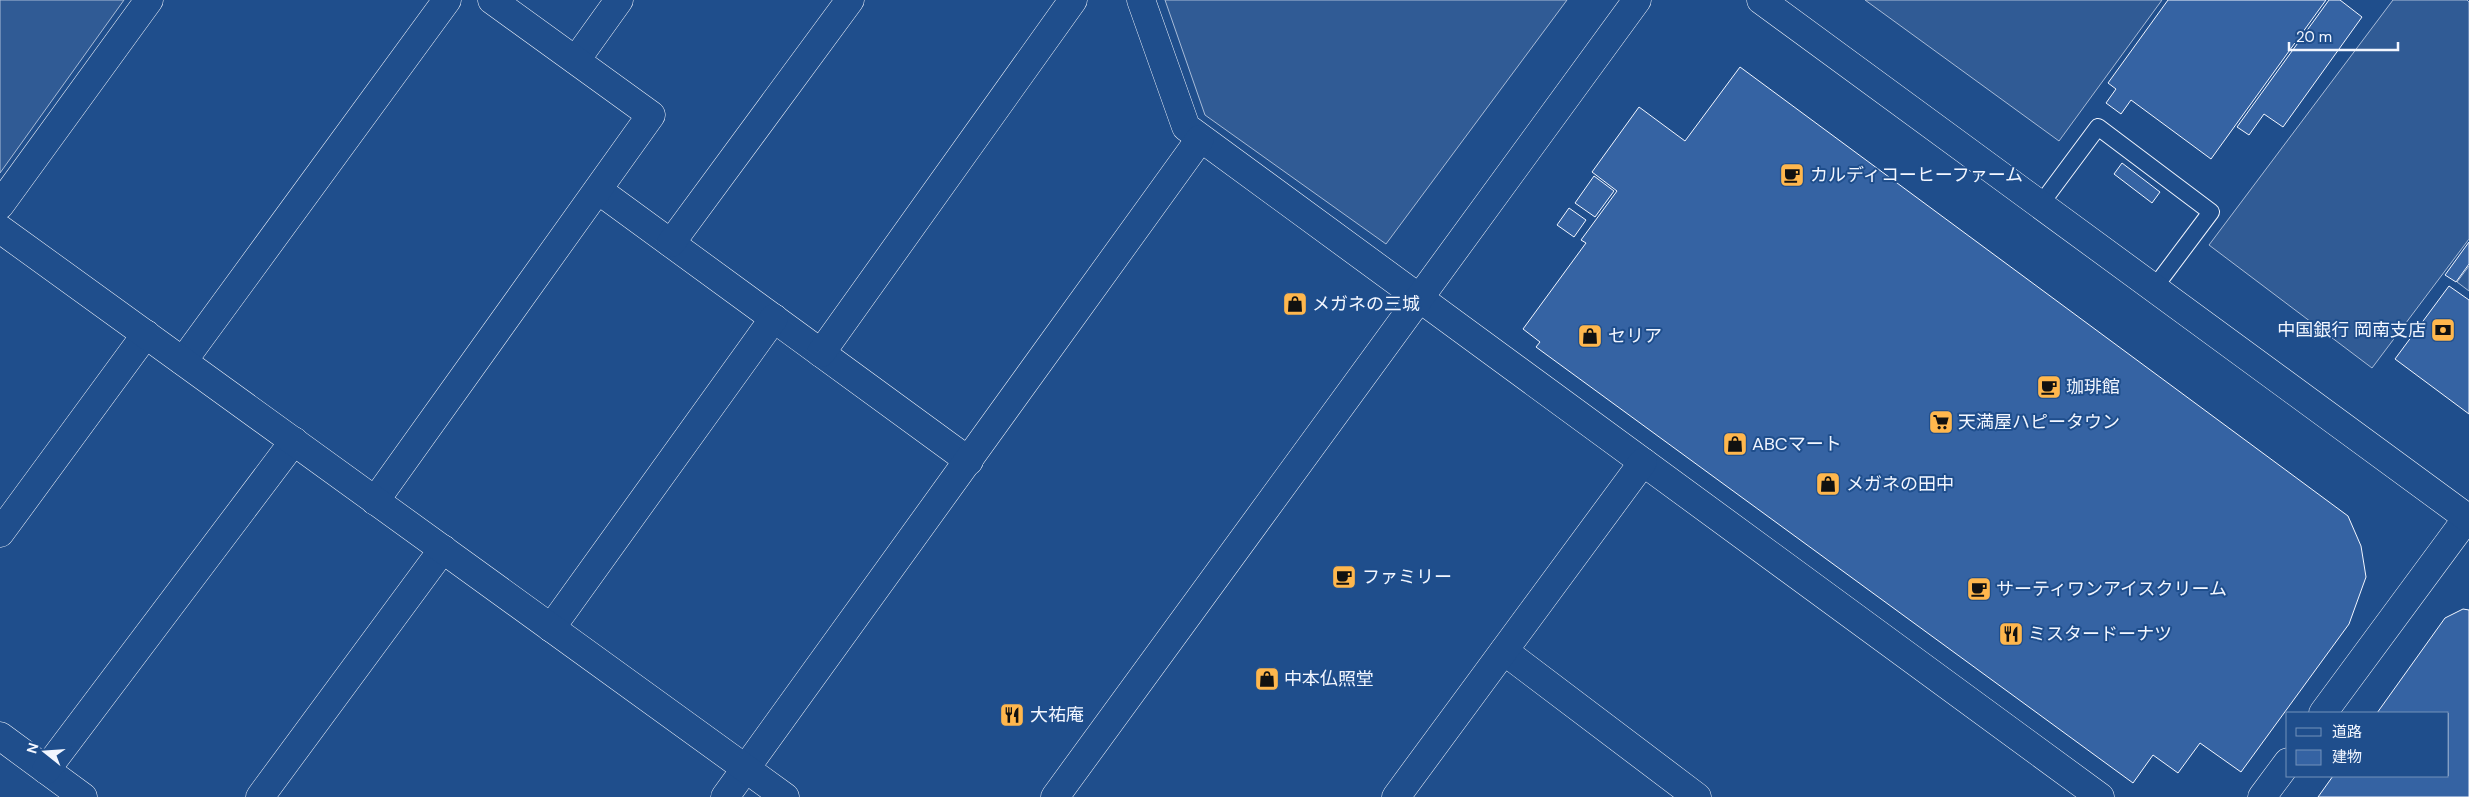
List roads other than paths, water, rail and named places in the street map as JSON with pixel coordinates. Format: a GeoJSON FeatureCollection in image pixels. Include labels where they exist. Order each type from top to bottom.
{"type":"FeatureCollection","features":[{"type":"Feature","properties":{"kind":"street"},"geometry":{"type":"LineString","coordinates":[[0,205],[149,0]]}},
{"type":"Feature","properties":{"kind":"street"},"geometry":{"type":"LineString","coordinates":[[183,361],[447,0]]}},
{"type":"Feature","properties":{"kind":"street"},"geometry":{"type":"LineString","coordinates":[[375,501],[650,115],[492,0]]}},
{"type":"Feature","properties":{"kind":"street"},"geometry":{"type":"LineString","coordinates":[[576,60],[619,0]]}},
{"type":"Feature","properties":{"kind":"street"},"geometry":{"type":"LineString","coordinates":[[671,244],[850,0]]}},
{"type":"Feature","properties":{"kind":"street"},"geometry":{"type":"LineString","coordinates":[[821,353],[1073,0]]}},
{"type":"Feature","properties":{"kind":"street"},"geometry":{"type":"LineString","coordinates":[[1141,0],[1186,127],[1200,139],[2100,797]]}},
{"type":"Feature","properties":{"kind":"street"},"geometry":{"type":"LineString","coordinates":[[1055,797],[1637,0]]}},
{"type":"Feature","properties":{"kind":"street"},"geometry":{"type":"LineString","coordinates":[[1761,0],[2468,517],[2324,712]]}},
{"type":"Feature","properties":{"kind":"street"},"geometry":{"type":"LineString","coordinates":[[725,797],[1200,139]]}},
{"type":"Feature","properties":{"kind":"street"},"geometry":{"type":"LineString","coordinates":[[598,190],[969,460]]}},
{"type":"Feature","properties":{"kind":"street"},"geometry":{"type":"LineString","coordinates":[[0,228],[785,797]]}},
{"type":"Feature","properties":{"kind":"street"},"geometry":{"type":"LineString","coordinates":[[551,628],[774,318]]}},
{"type":"Feature","properties":{"kind":"street"},"geometry":{"type":"LineString","coordinates":[[0,534],[146,334]]}},
{"type":"Feature","properties":{"kind":"street"},"geometry":{"type":"LineString","coordinates":[[46,770],[294,441]]}},
{"type":"Feature","properties":{"kind":"street"},"geometry":{"type":"LineString","coordinates":[[1396,797],[1643,462]]}},
{"type":"Feature","properties":{"kind":"street"},"geometry":{"type":"LineString","coordinates":[[260,797],[443,549]]}},
{"type":"Feature","properties":{"kind":"street"},"geometry":{"type":"LineString","coordinates":[[1504,650],[1688,795]]}},
{"type":"Feature","properties":{"kind":"street"},"geometry":{"type":"LineString","coordinates":[[0,736],[83,797]]}},
{"type":"Feature","properties":{"kind":"street"},"geometry":{"type":"LineString","coordinates":[[2262,797],[2286,765]]}},
{"type":"Feature","properties":{"kind":"lane"},"geometry":{"type":"LineString","coordinates":[[2040,204],[2098,127],[2210,212],[2154,288]]}},
{"type":"Feature","properties":{"kind":"place","name":"カルディコーヒーファーム"},"geometry":{"type":"Point","coordinates":[1792,175]}},
{"type":"Feature","properties":{"kind":"place","name":"メガネの三城"},"geometry":{"type":"Point","coordinates":[1295,304]}},
{"type":"Feature","properties":{"kind":"place","name":"中国銀行 岡南支店"},"geometry":{"type":"Point","coordinates":[2443,330]}},
{"type":"Feature","properties":{"kind":"place","name":"セリア"},"geometry":{"type":"Point","coordinates":[1590,336]}},
{"type":"Feature","properties":{"kind":"place","name":"珈琲館"},"geometry":{"type":"Point","coordinates":[2049,387]}},
{"type":"Feature","properties":{"kind":"place","name":"天満屋ハピータウン"},"geometry":{"type":"Point","coordinates":[1941,422]}},
{"type":"Feature","properties":{"kind":"place","name":"ABCマート"},"geometry":{"type":"Point","coordinates":[1735,444]}},
{"type":"Feature","properties":{"kind":"place","name":"メガネの田中"},"geometry":{"type":"Point","coordinates":[1828,484]}},
{"type":"Feature","properties":{"kind":"place","name":"ファミリー"},"geometry":{"type":"Point","coordinates":[1344,577]}},
{"type":"Feature","properties":{"kind":"place","name":"サーティワンアイスクリーム"},"geometry":{"type":"Point","coordinates":[1979,589]}},
{"type":"Feature","properties":{"kind":"place","name":"ミスタードーナツ"},"geometry":{"type":"Point","coordinates":[2011,634]}},
{"type":"Feature","properties":{"kind":"place","name":"中本仏照堂"},"geometry":{"type":"Point","coordinates":[1267,679]}},
{"type":"Feature","properties":{"kind":"place","name":"大祐庵"},"geometry":{"type":"Point","coordinates":[1012,715]}}]}
